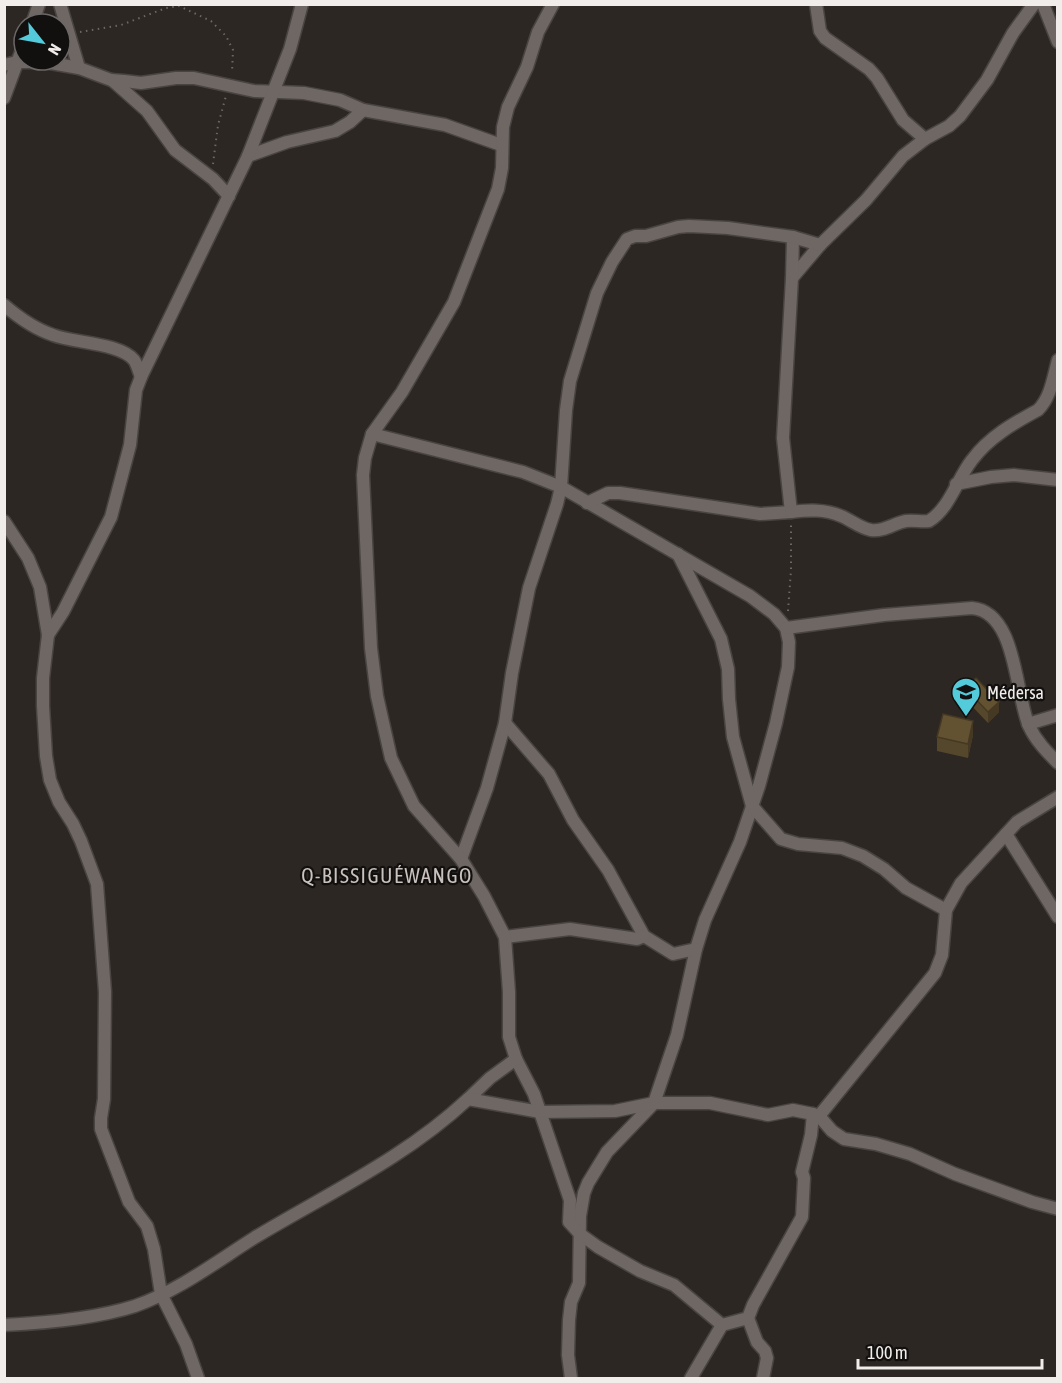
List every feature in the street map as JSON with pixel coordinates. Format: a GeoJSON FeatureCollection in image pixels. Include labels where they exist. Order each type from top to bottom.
{"type":"FeatureCollection","features":[{"type":"Feature","properties":{"kind":"street"},"geometry":{"type":"LineString","coordinates":[[48,635],[63,612],[111,517],[130,445],[136,390],[248,156],[290,49],[302,4]]}},
{"type":"Feature","properties":{"kind":"street"},"geometry":{"type":"LineString","coordinates":[[553,4],[538,32],[526,67],[508,107],[503,127],[502,168],[498,189],[454,302],[402,392],[372,434],[365,458],[363,500],[370,648],[377,696],[391,758],[402,783],[414,806],[461,859],[484,896],[505,937],[509,1036],[516,1059],[534,1094],[570,1200],[568,1220],[580,1234],[640,1271],[674,1285],[722,1325]]}},
{"type":"Feature","properties":{"kind":"street"},"geometry":{"type":"LineString","coordinates":[[816,4],[820,31],[837,47],[869,69],[903,120],[925,139]]}},
{"type":"Feature","properties":{"kind":"street"},"geometry":{"type":"LineString","coordinates":[[792,278],[820,245],[866,200],[903,156],[925,139],[949,126],[965,110],[987,80],[1013,33],[1034,4]]}},
{"type":"Feature","properties":{"kind":"street"},"geometry":{"type":"LineString","coordinates":[[1043,4],[1058,42]]}},
{"type":"Feature","properties":{"kind":"street"},"geometry":{"type":"LineString","coordinates":[[72,46],[79,68]]}},
{"type":"Feature","properties":{"kind":"street"},"geometry":{"type":"LineString","coordinates":[[72,67],[111,80],[141,83],[194,78],[273,93],[304,93],[323,96],[340,100],[363,111],[446,125],[501,145]]}},
{"type":"Feature","properties":{"kind":"street"},"geometry":{"type":"LineString","coordinates":[[4,98],[13,72]]}},
{"type":"Feature","properties":{"kind":"street"},"geometry":{"type":"LineString","coordinates":[[111,80],[147,111],[175,150],[213,179],[229,196]]}},
{"type":"Feature","properties":{"kind":"street"},"geometry":{"type":"LineString","coordinates":[[248,156],[287,142],[335,131],[363,111]]}},
{"type":"Feature","properties":{"kind":"street"},"geometry":{"type":"LineString","coordinates":[[461,859],[488,788],[505,723],[512,673],[530,588],[561,487],[570,381],[602,280],[616,254],[627,239],[635,236],[656,234],[678,226],[696,225],[793,237],[820,245]]}},
{"type":"Feature","properties":{"kind":"street"},"geometry":{"type":"LineString","coordinates":[[791,512],[783,438],[793,237]]}},
{"type":"Feature","properties":{"kind":"street"},"geometry":{"type":"LineString","coordinates":[[4,305],[30,324],[54,336],[128,355],[135,361],[141,377]]}},
{"type":"Feature","properties":{"kind":"street"},"geometry":{"type":"LineString","coordinates":[[587,503],[608,493],[620,493],[760,514],[811,510],[827,512],[841,516],[866,529],[884,529],[904,521],[929,521],[942,510],[956,484],[980,450],[998,434],[1044,404],[1050,392],[1058,360]]}},
{"type":"Feature","properties":{"kind":"street"},"geometry":{"type":"LineString","coordinates":[[372,434],[523,472],[561,487],[750,596],[774,614],[786,628],[789,642],[788,668],[776,723],[752,806],[740,842],[705,920],[676,1035],[654,1104],[607,1152],[588,1183],[581,1206],[579,1283],[571,1302],[568,1338],[571,1378]]}},
{"type":"Feature","properties":{"kind":"street"},"geometry":{"type":"LineString","coordinates":[[956,484],[1014,475],[1058,480]]}},
{"type":"Feature","properties":{"kind":"street"},"geometry":{"type":"LineString","coordinates":[[4,521],[28,558],[40,587],[48,635],[43,678],[43,706],[50,780],[59,802],[81,841],[97,884],[105,992],[104,1099],[101,1129],[129,1202],[147,1226],[154,1249],[161,1294],[186,1344],[198,1378]]}},
{"type":"Feature","properties":{"kind":"street"},"geometry":{"type":"LineString","coordinates":[[678,554],[720,639],[728,669],[734,737],[752,806],[781,839],[798,844],[842,848],[863,856],[884,869],[906,888],[946,910]]}},
{"type":"Feature","properties":{"kind":"street"},"geometry":{"type":"LineString","coordinates":[[786,628],[884,615],[982,609],[993,616],[1001,627],[1014,666],[1028,724],[1036,739],[1058,763]]}},
{"type":"Feature","properties":{"kind":"street"},"geometry":{"type":"LineString","coordinates":[[1028,724],[1058,715]]}},
{"type":"Feature","properties":{"kind":"street"},"geometry":{"type":"LineString","coordinates":[[505,723],[549,774],[573,820],[608,870],[644,936],[673,954],[696,949]]}},
{"type":"Feature","properties":{"kind":"street"},"geometry":{"type":"LineString","coordinates":[[764,1378],[767,1358],[765,1351],[757,1342],[748,1318],[802,1217],[804,1178],[802,1172],[816,1115],[935,973],[942,955],[946,910],[961,883],[1017,822],[1058,797]]}},
{"type":"Feature","properties":{"kind":"street"},"geometry":{"type":"LineString","coordinates":[[1006,834],[1058,917]]}},
{"type":"Feature","properties":{"kind":"street"},"geometry":{"type":"LineString","coordinates":[[505,937],[563,929],[637,939],[644,936]]}},
{"type":"Feature","properties":{"kind":"street"},"geometry":{"type":"LineString","coordinates":[[4,1325],[85,1317],[114,1311],[137,1305],[190,1279],[255,1237],[348,1185],[419,1138],[452,1114],[490,1078],[516,1059]]}},
{"type":"Feature","properties":{"kind":"street"},"geometry":{"type":"LineString","coordinates":[[468,1099],[540,1112],[615,1111],[654,1104],[710,1103],[768,1115],[793,1110],[816,1115],[844,1139],[876,1144],[910,1154],[955,1174],[1058,1209]]}},
{"type":"Feature","properties":{"kind":"street"},"geometry":{"type":"LineString","coordinates":[[691,1378],[722,1325],[748,1318]]}},
{"type":"Feature","properties":{"kind":"path"},"geometry":{"type":"LineString","coordinates":[[72,33],[121,25],[166,8],[178,6],[211,21],[226,36],[233,50],[230,85],[215,142],[213,179]]}},
{"type":"Feature","properties":{"kind":"path"},"geometry":{"type":"LineString","coordinates":[[786,628],[791,570],[791,512]]}},
{"type":"Feature","properties":{"kind":"building"},"geometry":{"type":"Polygon","coordinates":[[[976,678],[999,702],[988,712],[965,688],[976,678]]]}},
{"type":"Feature","properties":{"kind":"building"},"geometry":{"type":"Polygon","coordinates":[[[943,714],[973,721],[968,744],[937,737],[943,714]]]}},
{"type":"Feature","properties":{"kind":"place","name":"Médersa"},"geometry":{"type":"Point","coordinates":[966,718]}},
{"type":"Feature","properties":{"kind":"district","name":"Q-BISSIGUÉWANGO"},"geometry":{"type":"Point","coordinates":[387,875]}}]}
